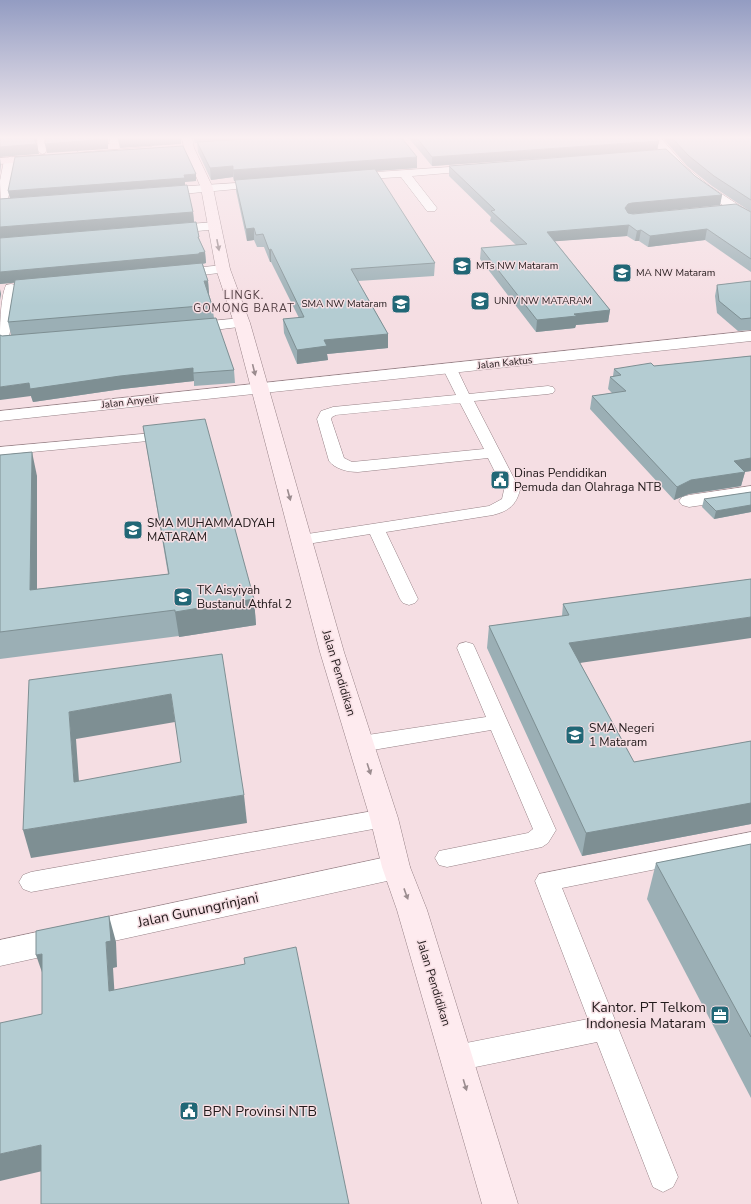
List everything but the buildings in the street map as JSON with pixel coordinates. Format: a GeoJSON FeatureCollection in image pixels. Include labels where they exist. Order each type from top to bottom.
{"type":"FeatureCollection","features":[{"type":"Feature","properties":{"kind":"main road","name":"Jalan Pendidikan"},"geometry":{"type":"LineString","coordinates":[[208,193],[223,269],[242,323],[328,639],[384,818],[396,867],[412,910],[500,1204]]}},
{"type":"Feature","properties":{"kind":"street"},"geometry":{"type":"LineString","coordinates":[[1,193],[1,204],[17,203]]}},
{"type":"Feature","properties":{"kind":"street"},"geometry":{"type":"LineString","coordinates":[[420,193],[431,208]]}},
{"type":"Feature","properties":{"kind":"street"},"geometry":{"type":"LineString","coordinates":[[713,193],[751,218]]}},
{"type":"Feature","properties":{"kind":"street"},"geometry":{"type":"LineString","coordinates":[[721,210],[736,209]]}},
{"type":"Feature","properties":{"kind":"street"},"geometry":{"type":"LineString","coordinates":[[151,231],[214,226]]}},
{"type":"Feature","properties":{"kind":"street"},"geometry":{"type":"LineString","coordinates":[[160,275],[223,269]]}},
{"type":"Feature","properties":{"kind":"street"},"geometry":{"type":"LineString","coordinates":[[27,287],[6,289],[1,339],[5,342],[44,340]]}},
{"type":"Feature","properties":{"kind":"street"},"geometry":{"type":"LineString","coordinates":[[171,329],[242,323]]}},
{"type":"Feature","properties":{"kind":"street","name":"Jalan Kaktus"},"geometry":{"type":"LineString","coordinates":[[259,389],[751,336]]}},
{"type":"Feature","properties":{"kind":"street","name":"Jalan Anyelir"},"geometry":{"type":"LineString","coordinates":[[0,416],[259,389]]}},
{"type":"Feature","properties":{"kind":"street"},"geometry":{"type":"LineString","coordinates":[[689,501],[751,492]]}},
{"type":"Feature","properties":{"kind":"street","name":"Jalan Gunungrinjani"},"geometry":{"type":"LineString","coordinates":[[0,953],[396,867]]}},
{"type":"Feature","properties":{"kind":"lane"},"geometry":{"type":"LineString","coordinates":[[302,540],[493,510],[509,501],[512,490],[450,369]]}},
{"type":"Feature","properties":{"kind":"lane"},"geometry":{"type":"LineString","coordinates":[[493,453],[350,467],[337,461],[324,419],[329,413],[548,390]]}},
{"type":"Feature","properties":{"kind":"lane"},"geometry":{"type":"LineString","coordinates":[[0,452],[164,436]]}},
{"type":"Feature","properties":{"kind":"lane"},"geometry":{"type":"LineString","coordinates":[[376,529],[409,599]]}},
{"type":"Feature","properties":{"kind":"lane"},"geometry":{"type":"LineString","coordinates":[[447,858],[534,841],[540,837],[545,830],[466,648]]}},
{"type":"Feature","properties":{"kind":"lane"},"geometry":{"type":"LineString","coordinates":[[361,744],[497,722]]}},
{"type":"Feature","properties":{"kind":"lane"},"geometry":{"type":"LineString","coordinates":[[31,882],[384,818]]}},
{"type":"Feature","properties":{"kind":"lane"},"geometry":{"type":"LineString","coordinates":[[663,1177],[547,881],[751,841]]}},
{"type":"Feature","properties":{"kind":"lane"},"geometry":{"type":"LineString","coordinates":[[456,1058],[605,1028]]}},
{"type":"Feature","properties":{"kind":"place","name":"MTs NW Mataram"},"geometry":{"type":"Point","coordinates":[462,266]}},
{"type":"Feature","properties":{"kind":"place","name":"MA NW Mataram"},"geometry":{"type":"Point","coordinates":[622,273]}},
{"type":"Feature","properties":{"kind":"place","name":"UNIV NW MATARAM"},"geometry":{"type":"Point","coordinates":[480,301]}},
{"type":"Feature","properties":{"kind":"place","name":"SMA NW Mataram"},"geometry":{"type":"Point","coordinates":[401,304]}},
{"type":"Feature","properties":{"kind":"place","name":"Dinas Pendidikan Pemuda dan Olahraga NTB"},"geometry":{"type":"Point","coordinates":[500,480]}},
{"type":"Feature","properties":{"kind":"place","name":"SMA MUHAMMADYAH MATARAM"},"geometry":{"type":"Point","coordinates":[133,530]}},
{"type":"Feature","properties":{"kind":"place","name":"TK Aisyiyah Bustanul Athfal 2"},"geometry":{"type":"Point","coordinates":[183,597]}},
{"type":"Feature","properties":{"kind":"place","name":"SMA Negeri 1 Mataram"},"geometry":{"type":"Point","coordinates":[575,735]}},
{"type":"Feature","properties":{"kind":"place","name":"Kantor. PT Telkom Indonesia Mataram"},"geometry":{"type":"Point","coordinates":[720,1015]}},
{"type":"Feature","properties":{"kind":"place","name":"BPN Provinsi NTB"},"geometry":{"type":"Point","coordinates":[189,1111]}},
{"type":"Feature","properties":{"kind":"district","name":"LINGK. GOMONG BARAT"},"geometry":{"type":"Point","coordinates":[244,301]}}]}
